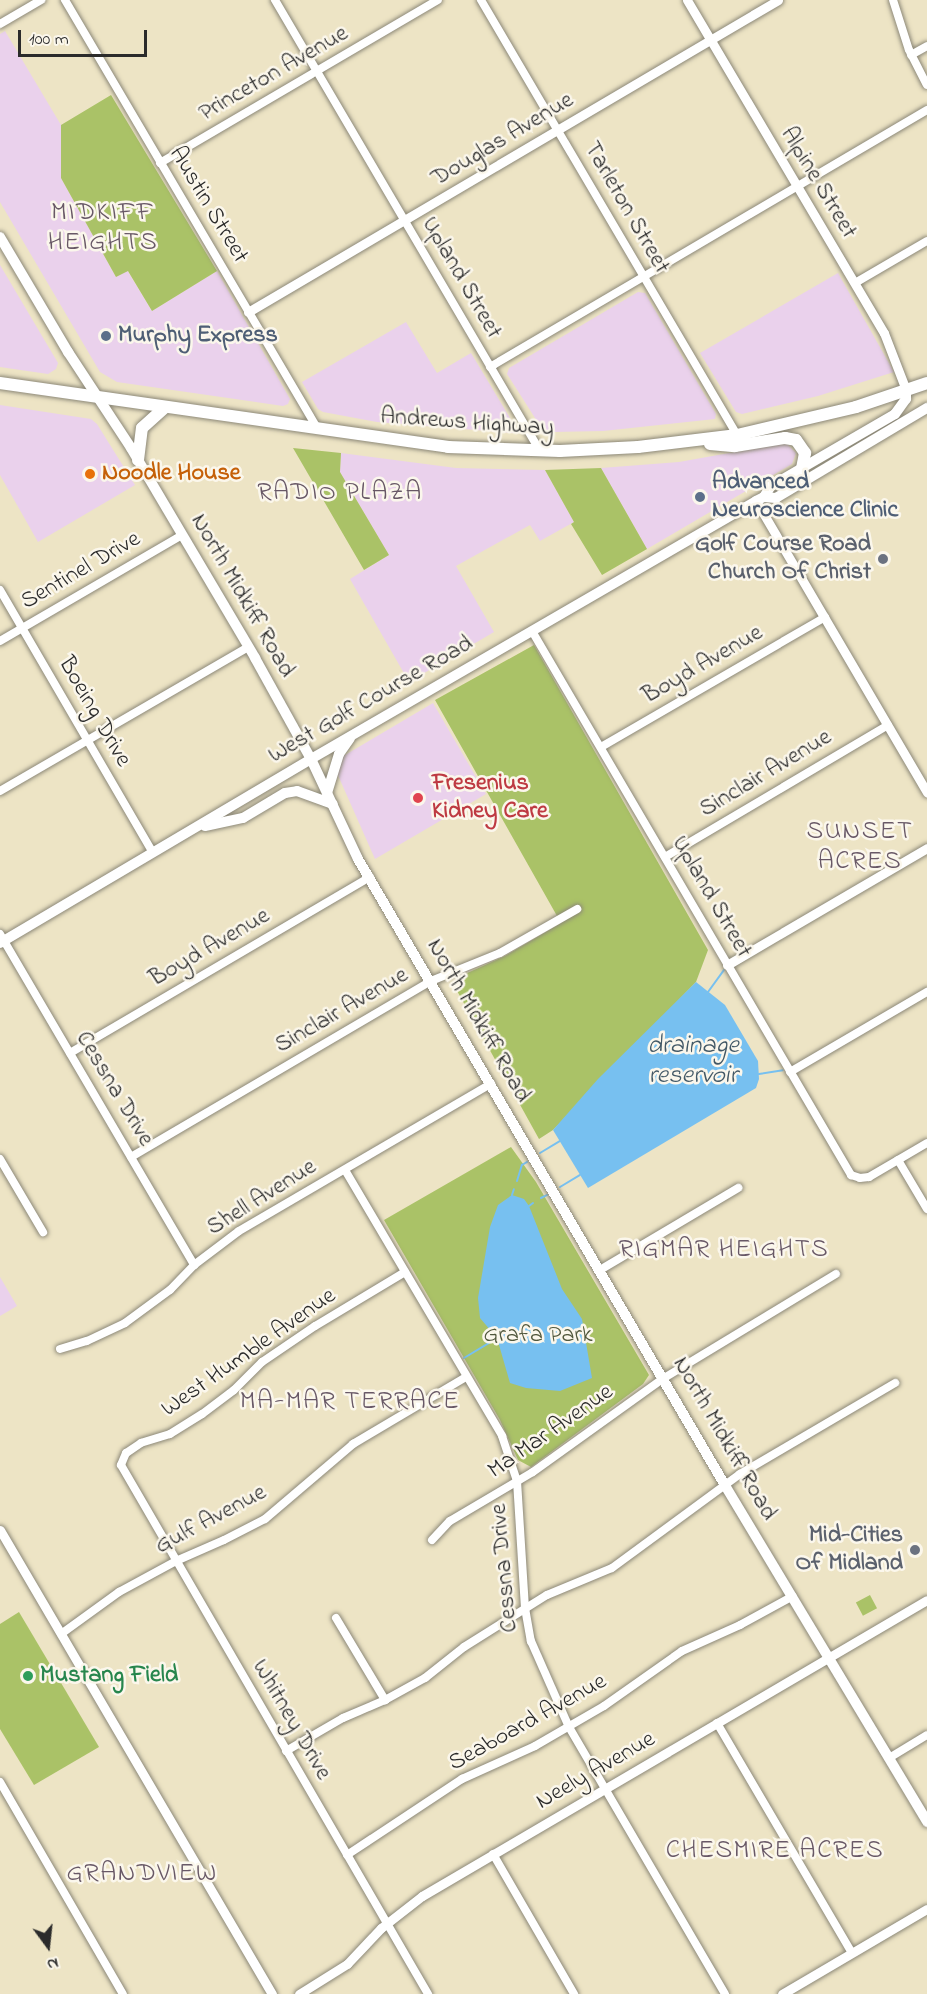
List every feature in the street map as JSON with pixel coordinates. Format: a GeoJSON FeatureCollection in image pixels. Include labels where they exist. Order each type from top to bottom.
{"type":"FeatureCollection","features":[{"type":"Feature","properties":{"kind":"main road","name":"North Midkiff Road"},"geometry":{"type":"LineString","coordinates":[[0,237],[138,460],[248,646],[310,759],[370,877],[430,981],[726,1487],[927,1822]]}},
{"type":"Feature","properties":{"kind":"main road","name":"Andrews Highway"},"geometry":{"type":"LineString","coordinates":[[0,383],[448,447],[540,451],[599,450],[737,435],[856,407],[927,383]]}},
{"type":"Feature","properties":{"kind":"main road","name":"West Golf Course Road"},"geometry":{"type":"LineString","coordinates":[[1,939],[153,853],[351,735],[760,499],[771,486],[895,414],[906,399],[906,390]]}},
{"type":"Feature","properties":{"kind":"main road"},"geometry":{"type":"LineString","coordinates":[[138,460],[142,428],[165,407]]}},
{"type":"Feature","properties":{"kind":"main road","name":"West Golf Course Road"},"geometry":{"type":"LineString","coordinates":[[760,499],[776,498],[927,408]]}},
{"type":"Feature","properties":{"kind":"main road"},"geometry":{"type":"LineString","coordinates":[[685,442],[735,446],[785,438],[796,440],[804,450],[802,469]]}},
{"type":"Feature","properties":{"kind":"main road"},"geometry":{"type":"LineString","coordinates":[[327,792],[339,754],[351,735]]}},
{"type":"Feature","properties":{"kind":"main road"},"geometry":{"type":"LineString","coordinates":[[196,827],[243,819],[285,793],[297,791],[333,804]]}},
{"type":"Feature","properties":{"kind":"street"},"geometry":{"type":"LineString","coordinates":[[0,24],[41,0]]}},
{"type":"Feature","properties":{"kind":"street","name":"Austin Street"},"geometry":{"type":"LineString","coordinates":[[65,0],[317,430]]}},
{"type":"Feature","properties":{"kind":"street","name":"Upland Street"},"geometry":{"type":"LineString","coordinates":[[275,0],[540,451]]}},
{"type":"Feature","properties":{"kind":"street","name":"Princeton Avenue"},"geometry":{"type":"LineString","coordinates":[[160,163],[438,0]]}},
{"type":"Feature","properties":{"kind":"street","name":"Tarleton Street"},"geometry":{"type":"LineString","coordinates":[[481,0],[737,435]]}},
{"type":"Feature","properties":{"kind":"street","name":"Alpine Street"},"geometry":{"type":"LineString","coordinates":[[687,0],[884,333],[906,390]]}},
{"type":"Feature","properties":{"kind":"street","name":"Douglas Avenue"},"geometry":{"type":"LineString","coordinates":[[248,312],[778,0]]}},
{"type":"Feature","properties":{"kind":"street"},"geometry":{"type":"LineString","coordinates":[[893,0],[911,55],[927,85]]}},
{"type":"Feature","properties":{"kind":"street"},"geometry":{"type":"LineString","coordinates":[[911,55],[927,46]]}},
{"type":"Feature","properties":{"kind":"street"},"geometry":{"type":"LineString","coordinates":[[490,367],[927,110]]}},
{"type":"Feature","properties":{"kind":"street"},"geometry":{"type":"LineString","coordinates":[[855,283],[927,241]]}},
{"type":"Feature","properties":{"kind":"street"},"geometry":{"type":"LineString","coordinates":[[760,499],[927,793]]}},
{"type":"Feature","properties":{"kind":"street","name":"Sentinel Drive"},"geometry":{"type":"LineString","coordinates":[[0,641],[182,535]]}},
{"type":"Feature","properties":{"kind":"street","name":"Boeing Drive"},"geometry":{"type":"LineString","coordinates":[[0,590],[153,853]]}},
{"type":"Feature","properties":{"kind":"street","name":"Boyd Avenue"},"geometry":{"type":"LineString","coordinates":[[601,747],[825,617]]}},
{"type":"Feature","properties":{"kind":"street","name":"Upland Street"},"geometry":{"type":"LineString","coordinates":[[532,631],[851,1175],[860,1178],[869,1177],[898,1160]]}},
{"type":"Feature","properties":{"kind":"street"},"geometry":{"type":"LineString","coordinates":[[0,791],[248,646]]}},
{"type":"Feature","properties":{"kind":"street","name":"Sinclair Avenue"},"geometry":{"type":"LineString","coordinates":[[665,857],[888,725]]}},
{"type":"Feature","properties":{"kind":"street"},"geometry":{"type":"LineString","coordinates":[[727,965],[927,848]]}},
{"type":"Feature","properties":{"kind":"street","name":"Boyd Avenue"},"geometry":{"type":"LineString","coordinates":[[70,1053],[370,877]]}},
{"type":"Feature","properties":{"kind":"street","name":"Sinclair Avenue"},"geometry":{"type":"LineString","coordinates":[[131,1157],[430,981],[500,953],[577,909]]}},
{"type":"Feature","properties":{"kind":"street","name":"Cessna Drive"},"geometry":{"type":"LineString","coordinates":[[1,939],[194,1265]]}},
{"type":"Feature","properties":{"kind":"street"},"geometry":{"type":"LineString","coordinates":[[790,1072],[927,992]]}},
{"type":"Feature","properties":{"kind":"street","name":"Shell Avenue"},"geometry":{"type":"LineString","coordinates":[[60,1349],[87,1341],[125,1323],[170,1290],[194,1265],[239,1231],[491,1084]]}},
{"type":"Feature","properties":{"kind":"street"},"geometry":{"type":"LineString","coordinates":[[927,1143],[898,1160],[927,1209]]}},
{"type":"Feature","properties":{"kind":"street"},"geometry":{"type":"LineString","coordinates":[[0,1159],[43,1232]]}},
{"type":"Feature","properties":{"kind":"street","name":"Cessna Drive"},"geometry":{"type":"LineString","coordinates":[[345,1170],[502,1436],[517,1481],[525,1608],[531,1641],[569,1727],[725,1994]]}},
{"type":"Feature","properties":{"kind":"street"},"geometry":{"type":"LineString","coordinates":[[600,1270],[738,1188]]}},
{"type":"Feature","properties":{"kind":"street","name":"West Humble Avenue"},"geometry":{"type":"LineString","coordinates":[[121,1465],[126,1453],[141,1443],[170,1434],[202,1414],[234,1390],[262,1362],[315,1326],[405,1272]]}},
{"type":"Feature","properties":{"kind":"street","name":"Ma Mar Avenue"},"geometry":{"type":"LineString","coordinates":[[432,1540],[450,1521],[517,1481],[664,1378],[836,1274]]}},
{"type":"Feature","properties":{"kind":"street","name":"Gulf Avenue"},"geometry":{"type":"LineString","coordinates":[[61,1634],[119,1592],[176,1561],[265,1519],[353,1444],[466,1377]]}},
{"type":"Feature","properties":{"kind":"street"},"geometry":{"type":"LineString","coordinates":[[286,1751],[343,1718],[385,1700],[425,1678],[464,1647],[547,1595],[612,1568],[726,1487],[740,1474],[895,1383]]}},
{"type":"Feature","properties":{"kind":"street","name":"Whitney Drive"},"geometry":{"type":"LineString","coordinates":[[121,1465],[428,1994]]}},
{"type":"Feature","properties":{"kind":"street"},"geometry":{"type":"LineString","coordinates":[[0,1530],[272,1994]]}},
{"type":"Feature","properties":{"kind":"street","name":"Seaboard Avenue"},"geometry":{"type":"LineString","coordinates":[[347,1856],[462,1779],[535,1746],[604,1706],[682,1651],[740,1625],[793,1596]]}},
{"type":"Feature","properties":{"kind":"street","name":"Neely Avenue"},"geometry":{"type":"LineString","coordinates":[[300,1994],[346,1964],[387,1924],[422,1896],[927,1600]]}},
{"type":"Feature","properties":{"kind":"street"},"geometry":{"type":"LineString","coordinates":[[336,1618],[385,1700]]}},
{"type":"Feature","properties":{"kind":"street"},"geometry":{"type":"LineString","coordinates":[[717,1723],[852,1953]]}},
{"type":"Feature","properties":{"kind":"street"},"geometry":{"type":"LineString","coordinates":[[889,1758],[927,1736]]}},
{"type":"Feature","properties":{"kind":"street"},"geometry":{"type":"LineString","coordinates":[[0,1782],[123,1994]]}},
{"type":"Feature","properties":{"kind":"street"},"geometry":{"type":"LineString","coordinates":[[493,1854],[574,1994]]}},
{"type":"Feature","properties":{"kind":"street"},"geometry":{"type":"LineString","coordinates":[[782,1994],[927,1909]]}},
{"type":"Feature","properties":{"kind":"shaded area"},"geometry":{"type":"Polygon","coordinates":[[[5,31],[61,125],[61,178],[116,277],[127,270],[152,311],[217,271],[290,399],[288,404],[283,406],[117,382],[100,372],[0,202],[0,34],[5,31]]]}},
{"type":"Feature","properties":{"kind":"shaded area"},"geometry":{"type":"Polygon","coordinates":[[[0,265],[58,363],[56,369],[48,374],[0,367],[0,265]]]}},
{"type":"Feature","properties":{"kind":"shaded area"},"geometry":{"type":"Polygon","coordinates":[[[838,273],[894,372],[818,396],[742,414],[736,412],[700,353],[838,273]]]}},
{"type":"Feature","properties":{"kind":"shaded area"},"geometry":{"type":"Polygon","coordinates":[[[638,292],[645,293],[716,414],[715,419],[603,431],[553,432],[542,429],[507,374],[509,368],[638,292]]]}},
{"type":"Feature","properties":{"kind":"shaded area"},"geometry":{"type":"Polygon","coordinates":[[[406,322],[437,373],[471,353],[513,423],[513,433],[377,422],[323,412],[318,409],[302,382],[406,322]]]}},
{"type":"Feature","properties":{"kind":"shaded area"},"geometry":{"type":"Polygon","coordinates":[[[0,405],[91,419],[97,424],[135,485],[38,542],[0,475],[0,405]]]}},
{"type":"Feature","properties":{"kind":"shaded area"},"geometry":{"type":"Polygon","coordinates":[[[787,444],[796,453],[792,464],[647,549],[601,468],[679,462],[787,444]]]}},
{"type":"Feature","properties":{"kind":"shaded area"},"geometry":{"type":"Polygon","coordinates":[[[341,453],[456,468],[545,470],[574,522],[540,541],[530,525],[456,566],[494,632],[409,682],[350,579],[389,555],[340,472],[341,453]]]}},
{"type":"Feature","properties":{"kind":"shaded area"},"geometry":{"type":"Polygon","coordinates":[[[433,703],[486,794],[375,859],[337,773],[340,758],[433,703]]]}},
{"type":"Feature","properties":{"kind":"shaded area"},"geometry":{"type":"Polygon","coordinates":[[[0,1277],[17,1306],[0,1316],[0,1277]]]}},
{"type":"Feature","properties":{"kind":"green space"},"geometry":{"type":"Polygon","coordinates":[[[111,95],[217,271],[152,311],[128,271],[116,277],[61,178],[61,125],[111,95]]]}},
{"type":"Feature","properties":{"kind":"green space"},"geometry":{"type":"Polygon","coordinates":[[[293,448],[341,453],[340,472],[389,555],[364,570],[293,448]]]}},
{"type":"Feature","properties":{"kind":"green space"},"geometry":{"type":"Polygon","coordinates":[[[601,468],[647,549],[602,575],[571,524],[574,522],[545,470],[601,468]]]}},
{"type":"Feature","properties":{"kind":"green space"},"geometry":{"type":"Polygon","coordinates":[[[534,645],[708,950],[696,982],[553,1130],[539,1139],[456,989],[465,974],[505,956],[561,923],[435,700],[534,645]]]}},
{"type":"Feature","properties":{"kind":"green space","name":"Grafa Park"},"geometry":{"type":"Polygon","coordinates":[[[511,1147],[536,1182],[649,1375],[643,1384],[531,1467],[518,1460],[500,1420],[384,1220],[511,1147]]]}},
{"type":"Feature","properties":{"kind":"green space"},"geometry":{"type":"Polygon","coordinates":[[[870,1595],[877,1608],[863,1616],[856,1603],[870,1595]]]}},
{"type":"Feature","properties":{"kind":"green space","name":"Mustang Field"},"geometry":{"type":"Polygon","coordinates":[[[19,1612],[99,1747],[34,1785],[0,1729],[0,1624],[19,1612]]]}},
{"type":"Feature","properties":{"kind":"water","name":"drainage reservoir"},"geometry":{"type":"Polygon","coordinates":[[[696,982],[725,1005],[758,1061],[759,1079],[756,1088],[588,1188],[553,1130],[598,1079],[696,982]]]}},
{"type":"Feature","properties":{"kind":"water"},"geometry":{"type":"Polygon","coordinates":[[[512,1195],[524,1199],[529,1206],[562,1289],[582,1319],[592,1378],[560,1391],[526,1388],[510,1383],[497,1338],[480,1318],[478,1298],[490,1227],[498,1205],[512,1195]]]}},
{"type":"Feature","properties":{"kind":"waterway"},"geometry":{"type":"LineString","coordinates":[[708,992],[724,970]]}},
{"type":"Feature","properties":{"kind":"waterway"},"geometry":{"type":"LineString","coordinates":[[759,1074],[783,1070]]}},
{"type":"Feature","properties":{"kind":"waterway"},"geometry":{"type":"LineString","coordinates":[[540,1153],[560,1141]]}},
{"type":"Feature","properties":{"kind":"waterway"},"geometry":{"type":"LineString","coordinates":[[517,1181],[522,1165],[527,1162]]}},
{"type":"Feature","properties":{"kind":"waterway"},"geometry":{"type":"LineString","coordinates":[[560,1187],[580,1175]]}},
{"type":"Feature","properties":{"kind":"waterway"},"geometry":{"type":"LineString","coordinates":[[512,1195],[514,1189]]}},
{"type":"Feature","properties":{"kind":"waterway"},"geometry":{"type":"LineString","coordinates":[[541,1198],[547,1195]]}},
{"type":"Feature","properties":{"kind":"waterway"},"geometry":{"type":"LineString","coordinates":[[529,1206],[533,1203]]}},
{"type":"Feature","properties":{"kind":"waterway"},"geometry":{"type":"LineString","coordinates":[[464,1358],[497,1338]]}},
{"type":"Feature","properties":{"kind":"place","name":"Murphy Express"},"geometry":{"type":"Point","coordinates":[106,336]}},
{"type":"Feature","properties":{"kind":"place","name":"Noodle House"},"geometry":{"type":"Point","coordinates":[90,474]}},
{"type":"Feature","properties":{"kind":"place","name":"Advanced Neuroscience Clinic"},"geometry":{"type":"Point","coordinates":[700,497]}},
{"type":"Feature","properties":{"kind":"place","name":"Golf Course Road Church Of Christ"},"geometry":{"type":"Point","coordinates":[883,559]}},
{"type":"Feature","properties":{"kind":"place","name":"Fresenius Kidney Care"},"geometry":{"type":"Point","coordinates":[418,798]}},
{"type":"Feature","properties":{"kind":"place","name":"Mid-Cities Of Midland"},"geometry":{"type":"Point","coordinates":[915,1550]}},
{"type":"Feature","properties":{"kind":"place","name":"Mustang Field"},"geometry":{"type":"Point","coordinates":[28,1676]}},
{"type":"Feature","properties":{"kind":"district","name":"MIDKIFF HEIGHTS"},"geometry":{"type":"Point","coordinates":[103,229]}},
{"type":"Feature","properties":{"kind":"district","name":"RADIO PLAZA"},"geometry":{"type":"Point","coordinates":[340,494]}},
{"type":"Feature","properties":{"kind":"district","name":"SUNSET ACRES"},"geometry":{"type":"Point","coordinates":[860,848]}},
{"type":"Feature","properties":{"kind":"district","name":"RIGMAR HEIGHTS"},"geometry":{"type":"Point","coordinates":[724,1251]}},
{"type":"Feature","properties":{"kind":"district","name":"MA-MAR TERRACE"},"geometry":{"type":"Point","coordinates":[350,1403]}},
{"type":"Feature","properties":{"kind":"district","name":"CHESMIRE ACRES"},"geometry":{"type":"Point","coordinates":[775,1852]}},
{"type":"Feature","properties":{"kind":"district","name":"GRANDVIEW"},"geometry":{"type":"Point","coordinates":[142,1875]}}]}
